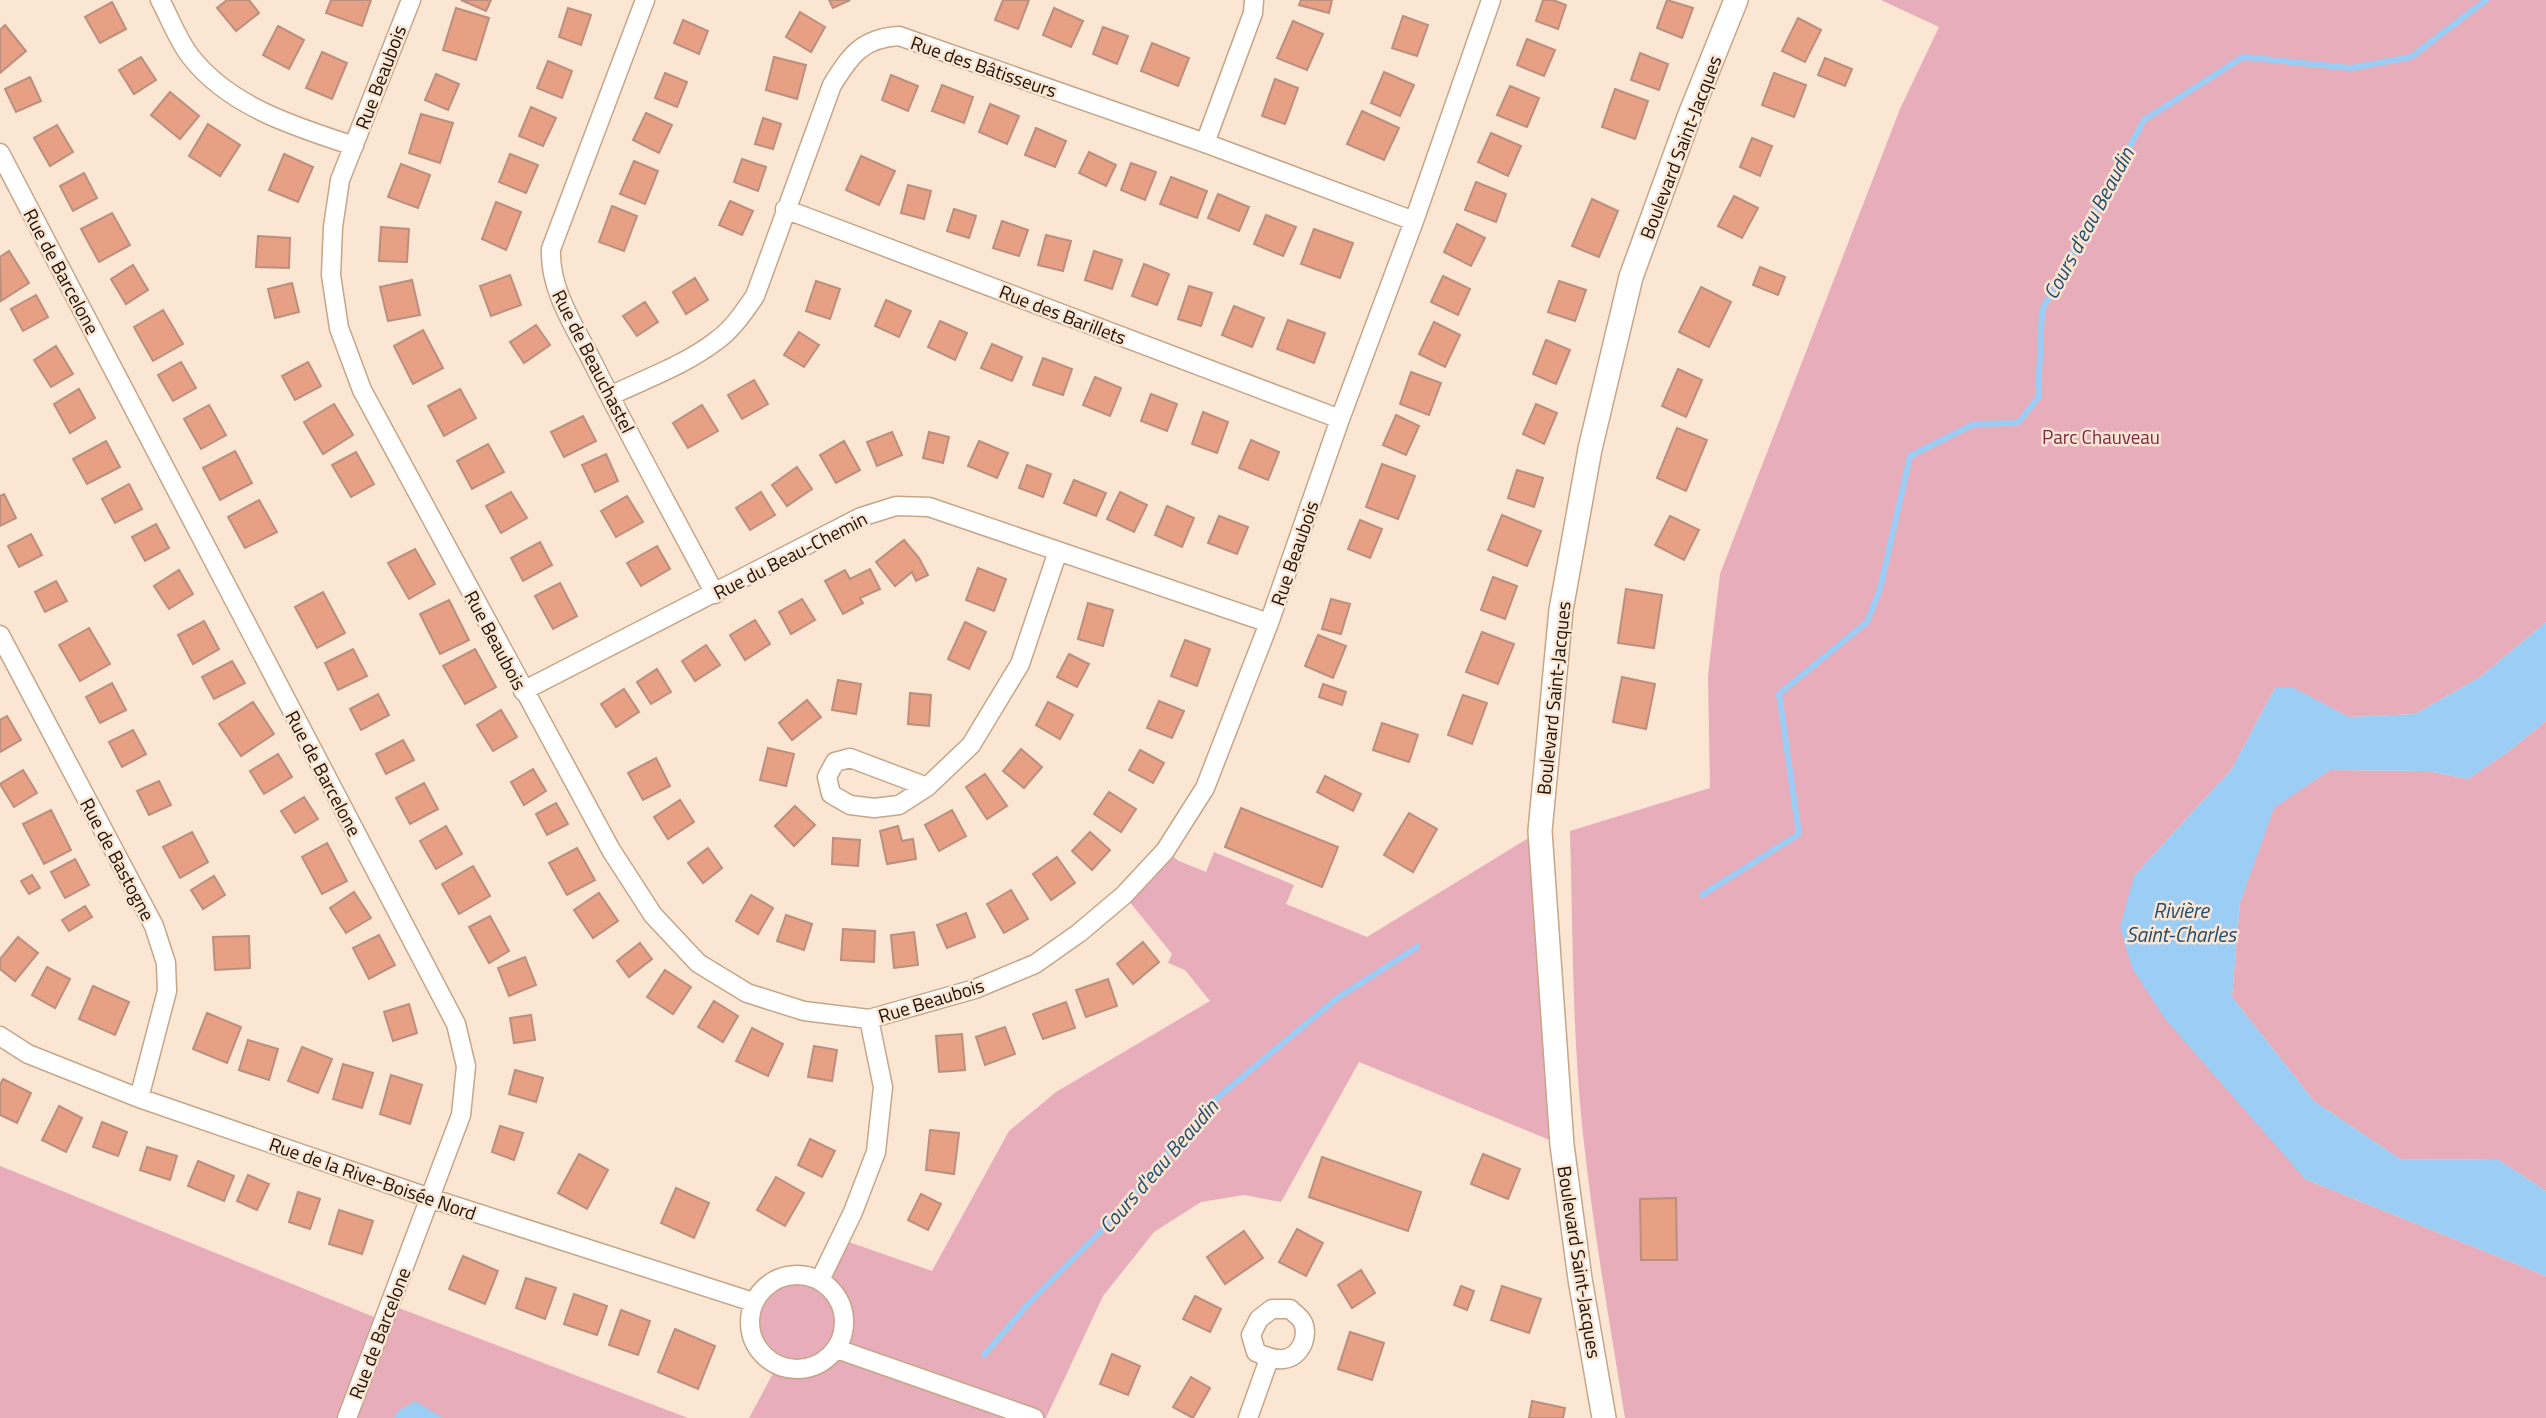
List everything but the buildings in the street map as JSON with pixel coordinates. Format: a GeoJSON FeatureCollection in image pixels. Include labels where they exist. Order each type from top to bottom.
{"type":"FeatureCollection","features":[{"type":"Feature","properties":{"kind":"street"},"geometry":{"type":"LineString","coordinates":[[160,0],[191,57],[227,91],[281,122],[354,146]]}},
{"type":"Feature","properties":{"kind":"street","name":"Rue Beaubois"},"geometry":{"type":"LineString","coordinates":[[411,0],[340,180],[333,227],[331,275],[339,328],[362,390],[523,691],[618,861],[653,915],[698,963],[747,993],[804,1011],[869,1019],[975,989],[1035,964],[1079,933],[1124,895],[1165,851],[1205,789],[1269,623],[1491,0]]}},
{"type":"Feature","properties":{"kind":"street","name":"Rue de Beauchastel"},"geometry":{"type":"LineString","coordinates":[[645,0],[551,249],[550,268],[556,287],[610,396],[715,593]]}},
{"type":"Feature","properties":{"kind":"street"},"geometry":{"type":"LineString","coordinates":[[1205,143],[1253,13],[1254,0]]}},
{"type":"Feature","properties":{"kind":"street","name":"Boulevard Saint-Jacques"},"geometry":{"type":"LineString","coordinates":[[1604,1418],[1580,1279],[1562,1145],[1541,845],[1560,610],[1590,449],[1631,276],[1689,117],[1736,0]]}},
{"type":"Feature","properties":{"kind":"street","name":"Rue des Bâtisseurs"},"geometry":{"type":"LineString","coordinates":[[610,396],[675,365],[717,341],[739,319],[755,296],[832,85],[845,64],[878,37],[899,36],[1205,143],[1414,221]]}},
{"type":"Feature","properties":{"kind":"street","name":"Rue de Barcelone"},"geometry":{"type":"LineString","coordinates":[[0,153],[456,1024],[466,1066],[461,1115],[347,1418]]}},
{"type":"Feature","properties":{"kind":"street","name":"Rue des Barillets"},"geometry":{"type":"LineString","coordinates":[[785,209],[1340,419]]}},
{"type":"Feature","properties":{"kind":"street","name":"Rue du Beau-Chemin"},"geometry":{"type":"LineString","coordinates":[[523,691],[861,516],[896,506],[929,507],[1269,623]]}},
{"type":"Feature","properties":{"kind":"street"},"geometry":{"type":"LineString","coordinates":[[927,787],[850,758],[835,762],[827,777],[831,794],[850,805],[874,808],[899,804],[927,787],[971,745],[1020,664],[1058,551]]}},
{"type":"Feature","properties":{"kind":"street","name":"Rue de Bastogne"},"geometry":{"type":"LineString","coordinates":[[0,635],[153,926],[166,963],[167,991],[139,1098]]}},
{"type":"Feature","properties":{"kind":"street"},"geometry":{"type":"LineString","coordinates":[[820,1280],[853,1212],[876,1152],[883,1087],[869,1019]]}},
{"type":"Feature","properties":{"kind":"street","name":"Rue de la Rive-Boisée Nord"},"geometry":{"type":"LineString","coordinates":[[0,1036],[28,1054],[139,1098],[430,1198],[753,1302]]}},
{"type":"Feature","properties":{"kind":"street"},"geometry":{"type":"LineString","coordinates":[[794,1274],[820,1280],[842,1304],[845,1329],[837,1349],[822,1364],[804,1370],[777,1366],[755,1345],[749,1323],[753,1302],[767,1284],[794,1274]]}},
{"type":"Feature","properties":{"kind":"street"},"geometry":{"type":"LineString","coordinates":[[837,1349],[1034,1418]]}},
{"type":"Feature","properties":{"kind":"street"},"geometry":{"type":"LineString","coordinates":[[1248,1418],[1269,1359]]}},
{"type":"Feature","properties":{"kind":"green space","name":"Parc Chauveau"},"geometry":{"type":"Polygon","coordinates":[[[1881,0],[2546,0],[2546,622],[2480,677],[2415,714],[2349,717],[2294,689],[2275,688],[2231,770],[2134,876],[2305,1179],[2546,1276],[2546,1418],[1625,1418],[1602,1276],[1579,1096],[1570,831],[1710,788],[1708,676],[1720,574],[1900,109],[1939,27],[1881,0]]]}},
{"type":"Feature","properties":{"kind":"green space"},"geometry":{"type":"Polygon","coordinates":[[[2546,721],[2546,1191],[2499,1160],[2400,1159],[2314,1101],[2232,997],[2240,903],[2273,808],[2330,770],[2428,771],[2468,779],[2508,752],[2546,721]]]}},
{"type":"Feature","properties":{"kind":"green space"},"geometry":{"type":"Polygon","coordinates":[[[1540,831],[1562,1145],[1359,1062],[1281,1202],[1244,1195],[1201,1202],[1154,1232],[1103,1296],[1046,1418],[749,1418],[777,1366],[758,1350],[750,1332],[752,1309],[756,1299],[771,1282],[793,1274],[820,1280],[840,1239],[932,1271],[1009,1131],[1056,1092],[1210,1001],[1185,970],[1168,963],[1172,954],[1124,895],[1165,851],[1179,861],[1206,872],[1214,852],[1294,885],[1286,904],[1367,937],[1540,831]]]}},
{"type":"Feature","properties":{"kind":"green space"},"geometry":{"type":"Polygon","coordinates":[[[0,1166],[384,1321],[391,1305],[688,1418],[0,1418],[0,1166]]]}},
{"type":"Feature","properties":{"kind":"water","name":"Rivière Saint-Charles"},"geometry":{"type":"Polygon","coordinates":[[[2546,622],[2546,721],[2508,752],[2468,779],[2428,771],[2330,770],[2274,808],[2240,903],[2232,997],[2314,1101],[2400,1159],[2499,1160],[2546,1191],[2546,1276],[2305,1179],[2165,1019],[2132,968],[2120,927],[2134,876],[2231,770],[2275,688],[2294,688],[2349,717],[2415,714],[2480,677],[2546,622]]]}},
{"type":"Feature","properties":{"kind":"water"},"geometry":{"type":"Polygon","coordinates":[[[415,1401],[443,1418],[394,1418],[398,1411],[415,1401]]]}},
{"type":"Feature","properties":{"kind":"waterway","name":"Cours d'eau Beaudin"},"geometry":{"type":"LineString","coordinates":[[1702,895],[1799,834],[1779,694],[1867,622],[1880,589],[1910,456],[1974,424],[2018,423],[2038,398],[2042,310],[2144,120],[2243,57],[2351,68],[2411,57],[2486,0]]}},
{"type":"Feature","properties":{"kind":"waterway","name":"Cours d'eau Beaudin"},"geometry":{"type":"LineString","coordinates":[[984,1355],[1029,1303],[1113,1219],[1205,1108],[1336,999],[1417,947]]}}]}
